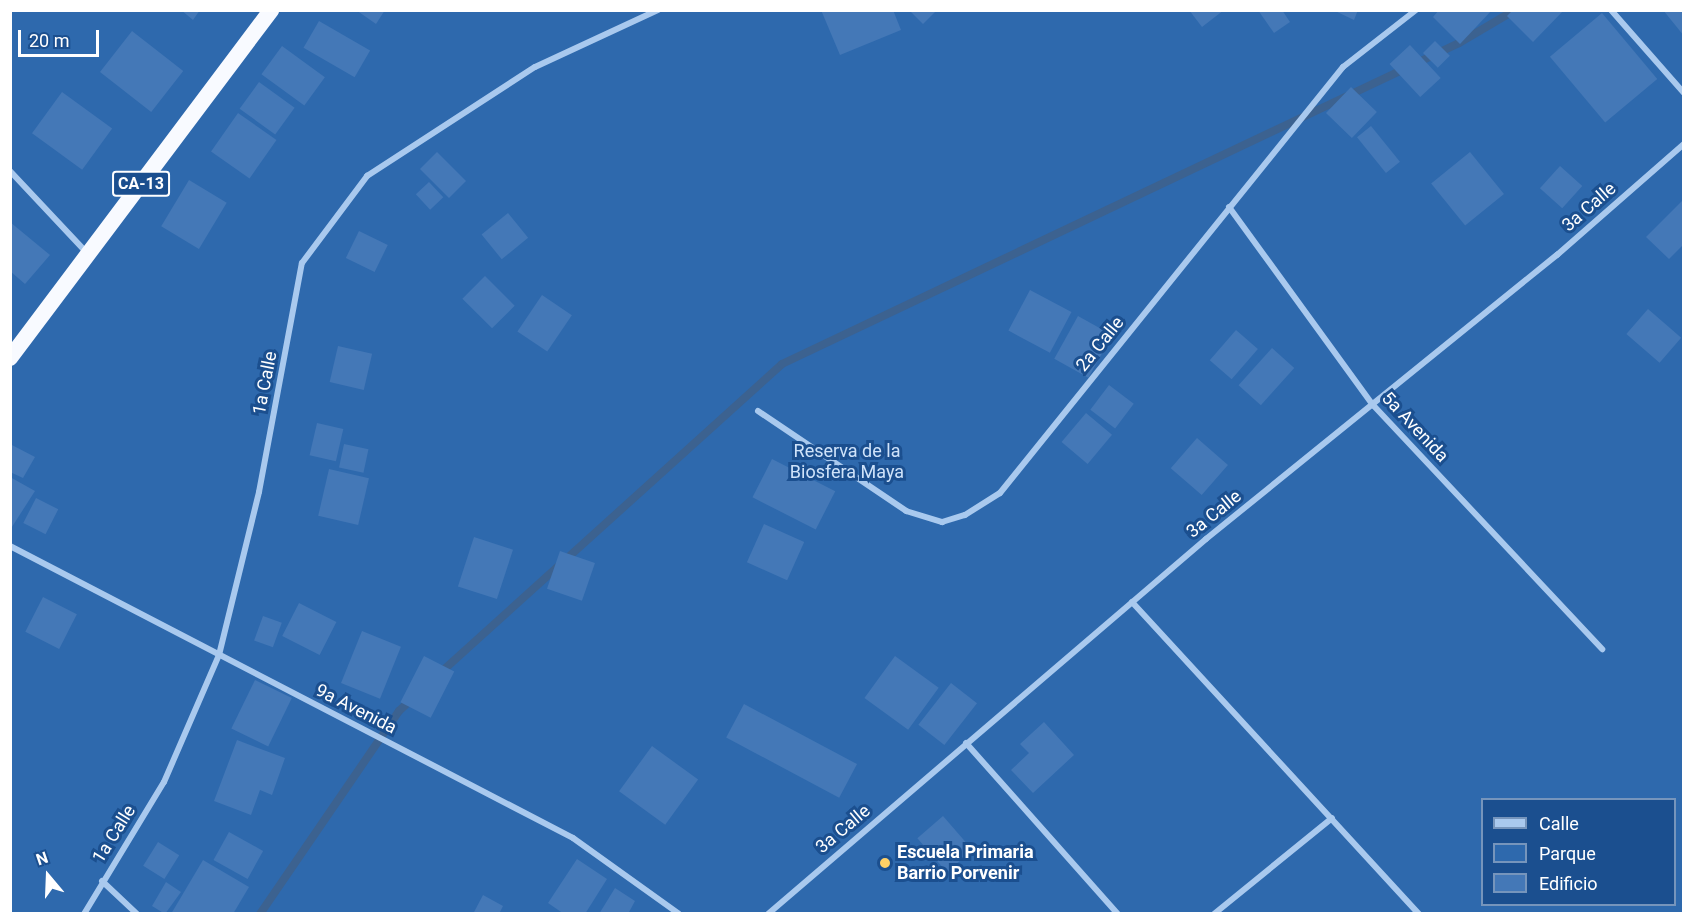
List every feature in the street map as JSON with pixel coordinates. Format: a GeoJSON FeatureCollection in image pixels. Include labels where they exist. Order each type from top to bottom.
{"type":"FeatureCollection","features":[{"type":"Feature","properties":{"kind":"highway","name":"CA-13"},"geometry":{"type":"LineString","coordinates":[[10,358],[272,10]]}},
{"type":"Feature","properties":{"kind":"street","name":"1a Calle"},"geometry":{"type":"LineString","coordinates":[[84,914],[164,782],[219,655],[259,492],[302,263],[367,176],[535,67],[658,10]]}},
{"type":"Feature","properties":{"kind":"street","name":"2a Calle"},"geometry":{"type":"LineString","coordinates":[[758,411],[906,511],[942,522],[965,515],[1000,493],[1343,67],[1416,10]]}},
{"type":"Feature","properties":{"kind":"street"},"geometry":{"type":"LineString","coordinates":[[1611,10],[1683,93]]}},
{"type":"Feature","properties":{"kind":"street","name":"3a Calle"},"geometry":{"type":"LineString","coordinates":[[768,914],[1132,602],[1557,255],[1683,144]]}},
{"type":"Feature","properties":{"kind":"street"},"geometry":{"type":"LineString","coordinates":[[10,171],[88,255]]}},
{"type":"Feature","properties":{"kind":"street","name":"5a Avenida"},"geometry":{"type":"LineString","coordinates":[[1229,207],[1373,405],[1602,649]]}},
{"type":"Feature","properties":{"kind":"street","name":"9a Avenida"},"geometry":{"type":"LineString","coordinates":[[10,546],[573,838],[679,914]]}},
{"type":"Feature","properties":{"kind":"street"},"geometry":{"type":"LineString","coordinates":[[1132,602],[1419,914]]}},
{"type":"Feature","properties":{"kind":"street"},"geometry":{"type":"LineString","coordinates":[[966,743],[1118,914]]}},
{"type":"Feature","properties":{"kind":"street"},"geometry":{"type":"LineString","coordinates":[[1214,914],[1332,819]]}},
{"type":"Feature","properties":{"kind":"street"},"geometry":{"type":"LineString","coordinates":[[102,881],[137,914]]}},
{"type":"Feature","properties":{"kind":"green space","name":"Reserva de la Biosfera Maya"},"geometry":{"type":"Polygon","coordinates":[[[10,11],[1683,11],[1683,913],[11,913],[10,11]]]}},
{"type":"Feature","properties":{"kind":"building"},"geometry":{"type":"Polygon","coordinates":[[[181,10],[200,10],[193,20],[181,10]]]}},
{"type":"Feature","properties":{"kind":"building"},"geometry":{"type":"Polygon","coordinates":[[[356,10],[385,10],[376,24],[356,10]]]}},
{"type":"Feature","properties":{"kind":"building"},"geometry":{"type":"Polygon","coordinates":[[[821,10],[893,10],[901,30],[840,55],[821,10]]]}},
{"type":"Feature","properties":{"kind":"building"},"geometry":{"type":"Polygon","coordinates":[[[909,10],[937,10],[923,24],[909,10]]]}},
{"type":"Feature","properties":{"kind":"building"},"geometry":{"type":"Polygon","coordinates":[[[1189,10],[1224,10],[1202,27],[1189,10]]]}},
{"type":"Feature","properties":{"kind":"building"},"geometry":{"type":"Polygon","coordinates":[[[1258,10],[1282,10],[1290,22],[1274,33],[1258,10]]]}},
{"type":"Feature","properties":{"kind":"building"},"geometry":{"type":"Polygon","coordinates":[[[1333,10],[1358,10],[1354,20],[1333,10]]]}},
{"type":"Feature","properties":{"kind":"building"},"geometry":{"type":"Polygon","coordinates":[[[1439,10],[1492,10],[1460,44],[1433,17],[1439,10]]]}},
{"type":"Feature","properties":{"kind":"building"},"geometry":{"type":"Polygon","coordinates":[[[1513,10],[1564,10],[1533,42],[1507,16],[1513,10]]]}},
{"type":"Feature","properties":{"kind":"building"},"geometry":{"type":"Polygon","coordinates":[[[1663,10],[1684,10],[1684,36],[1663,10]]]}},
{"type":"Feature","properties":{"kind":"building"},"geometry":{"type":"Polygon","coordinates":[[[1602,13],[1657,79],[1605,123],[1550,57],[1602,13]]]}},
{"type":"Feature","properties":{"kind":"building"},"geometry":{"type":"Polygon","coordinates":[[[319,21],[370,50],[355,77],[304,48],[319,21]]]}},
{"type":"Feature","properties":{"kind":"building"},"geometry":{"type":"Polygon","coordinates":[[[132,31],[183,71],[151,112],[100,72],[132,31]]]}},
{"type":"Feature","properties":{"kind":"building"},"geometry":{"type":"Polygon","coordinates":[[[1435,41],[1450,56],[1438,68],[1423,53],[1435,41]]]}},
{"type":"Feature","properties":{"kind":"building"},"geometry":{"type":"Polygon","coordinates":[[[1410,45],[1441,78],[1420,97],[1390,64],[1410,45]]]}},
{"type":"Feature","properties":{"kind":"building"},"geometry":{"type":"Polygon","coordinates":[[[282,46],[325,77],[304,105],[261,74],[282,46]]]}},
{"type":"Feature","properties":{"kind":"building"},"geometry":{"type":"Polygon","coordinates":[[[259,82],[295,108],[275,135],[240,109],[259,82]]]}},
{"type":"Feature","properties":{"kind":"building"},"geometry":{"type":"Polygon","coordinates":[[[1351,87],[1377,112],[1352,138],[1326,113],[1351,87]]]}},
{"type":"Feature","properties":{"kind":"building"},"geometry":{"type":"Polygon","coordinates":[[[62,92],[112,128],[82,170],[32,133],[62,92]]]}},
{"type":"Feature","properties":{"kind":"building"},"geometry":{"type":"Polygon","coordinates":[[[238,113],[277,140],[250,178],[211,152],[238,113]]]}},
{"type":"Feature","properties":{"kind":"building"},"geometry":{"type":"Polygon","coordinates":[[[1371,126],[1400,162],[1386,173],[1357,137],[1371,126]]]}},
{"type":"Feature","properties":{"kind":"building"},"geometry":{"type":"Polygon","coordinates":[[[437,152],[466,181],[449,198],[420,169],[437,152]]]}},
{"type":"Feature","properties":{"kind":"building"},"geometry":{"type":"Polygon","coordinates":[[[1470,152],[1504,194],[1465,225],[1431,183],[1470,152]]]}},
{"type":"Feature","properties":{"kind":"building"},"geometry":{"type":"Polygon","coordinates":[[[1560,166],[1582,186],[1562,208],[1540,188],[1560,166]]]}},
{"type":"Feature","properties":{"kind":"building"},"geometry":{"type":"Polygon","coordinates":[[[189,180],[227,203],[199,249],[161,226],[189,180]]]}},
{"type":"Feature","properties":{"kind":"building"},"geometry":{"type":"Polygon","coordinates":[[[429,182],[443,197],[430,210],[416,194],[429,182]]]}},
{"type":"Feature","properties":{"kind":"building"},"geometry":{"type":"Polygon","coordinates":[[[1684,199],[1684,244],[1669,259],[1646,237],[1684,199]]]}},
{"type":"Feature","properties":{"kind":"building"},"geometry":{"type":"Polygon","coordinates":[[[508,213],[528,238],[502,259],[482,234],[508,213]]]}},
{"type":"Feature","properties":{"kind":"building"},"geometry":{"type":"Polygon","coordinates":[[[10,222],[50,255],[25,284],[10,271],[10,222]]]}},
{"type":"Feature","properties":{"kind":"building"},"geometry":{"type":"Polygon","coordinates":[[[359,231],[388,245],[375,272],[346,258],[359,231]]]}},
{"type":"Feature","properties":{"kind":"building"},"geometry":{"type":"Polygon","coordinates":[[[485,276],[515,306],[492,328],[462,299],[485,276]]]}},
{"type":"Feature","properties":{"kind":"building"},"geometry":{"type":"Polygon","coordinates":[[[1030,290],[1071,312],[1050,353],[1008,331],[1030,290]]]}},
{"type":"Feature","properties":{"kind":"building"},"geometry":{"type":"Polygon","coordinates":[[[542,295],[572,315],[547,352],[517,331],[542,295]]]}},
{"type":"Feature","properties":{"kind":"building"},"geometry":{"type":"Polygon","coordinates":[[[1648,309],[1681,338],[1660,363],[1626,334],[1648,309]]]}},
{"type":"Feature","properties":{"kind":"building"},"geometry":{"type":"Polygon","coordinates":[[[1078,316],[1112,335],[1088,378],[1054,359],[1078,316]]]}},
{"type":"Feature","properties":{"kind":"building"},"geometry":{"type":"Polygon","coordinates":[[[1236,330],[1258,349],[1232,379],[1210,360],[1236,330]]]}},
{"type":"Feature","properties":{"kind":"building"},"geometry":{"type":"Polygon","coordinates":[[[338,346],[372,354],[364,390],[330,382],[338,346]]]}},
{"type":"Feature","properties":{"kind":"building"},"geometry":{"type":"Polygon","coordinates":[[[1272,348],[1294,368],[1261,405],[1239,385],[1272,348]]]}},
{"type":"Feature","properties":{"kind":"building"},"geometry":{"type":"Polygon","coordinates":[[[1109,385],[1134,404],[1115,428],[1090,410],[1109,385]]]}},
{"type":"Feature","properties":{"kind":"building"},"geometry":{"type":"Polygon","coordinates":[[[1086,413],[1112,435],[1088,464],[1062,442],[1086,413]]]}},
{"type":"Feature","properties":{"kind":"building"},"geometry":{"type":"Polygon","coordinates":[[[317,423],[343,429],[336,461],[310,455],[317,423]]]}},
{"type":"Feature","properties":{"kind":"building"},"geometry":{"type":"Polygon","coordinates":[[[1197,438],[1228,465],[1202,495],[1171,468],[1197,438]]]}},
{"type":"Feature","properties":{"kind":"building"},"geometry":{"type":"Polygon","coordinates":[[[10,444],[35,457],[23,478],[10,472],[10,444]]]}},
{"type":"Feature","properties":{"kind":"building"},"geometry":{"type":"Polygon","coordinates":[[[344,444],[368,449],[363,473],[339,467],[344,444]]]}},
{"type":"Feature","properties":{"kind":"building"},"geometry":{"type":"Polygon","coordinates":[[[772,459],[835,491],[816,530],[752,497],[772,459]]]}},
{"type":"Feature","properties":{"kind":"building"},"geometry":{"type":"Polygon","coordinates":[[[329,469],[369,478],[358,525],[318,516],[329,469]]]}},
{"type":"Feature","properties":{"kind":"building"},"geometry":{"type":"Polygon","coordinates":[[[10,477],[35,491],[10,530],[10,477]]]}},
{"type":"Feature","properties":{"kind":"building"},"geometry":{"type":"Polygon","coordinates":[[[36,498],[58,509],[46,534],[23,523],[36,498]]]}},
{"type":"Feature","properties":{"kind":"building"},"geometry":{"type":"Polygon","coordinates":[[[764,524],[804,542],[787,580],[747,562],[764,524]]]}},
{"type":"Feature","properties":{"kind":"building"},"geometry":{"type":"Polygon","coordinates":[[[474,537],[513,550],[497,599],[458,586],[474,537]]]}},
{"type":"Feature","properties":{"kind":"building"},"geometry":{"type":"Polygon","coordinates":[[[560,551],[595,563],[582,601],[547,589],[560,551]]]}},
{"type":"Feature","properties":{"kind":"building"},"geometry":{"type":"Polygon","coordinates":[[[43,597],[77,614],[59,649],[25,632],[43,597]]]}},
{"type":"Feature","properties":{"kind":"building"},"geometry":{"type":"Polygon","coordinates":[[[299,603],[336,622],[320,655],[282,636],[299,603]]]}},
{"type":"Feature","properties":{"kind":"building"},"geometry":{"type":"Polygon","coordinates":[[[263,616],[282,623],[273,647],[254,640],[263,616]]]}},
{"type":"Feature","properties":{"kind":"building"},"geometry":{"type":"Polygon","coordinates":[[[362,631],[401,647],[380,699],[341,683],[362,631]]]}},
{"type":"Feature","properties":{"kind":"building"},"geometry":{"type":"Polygon","coordinates":[[[424,656],[454,671],[431,718],[400,702],[424,656]]]}},
{"type":"Feature","properties":{"kind":"building"},"geometry":{"type":"Polygon","coordinates":[[[895,656],[939,688],[908,730],[864,698],[895,656]]]}},
{"type":"Feature","properties":{"kind":"building"},"geometry":{"type":"Polygon","coordinates":[[[255,680],[292,698],[268,747],[231,729],[255,680]]]}},
{"type":"Feature","properties":{"kind":"building"},"geometry":{"type":"Polygon","coordinates":[[[951,683],[977,703],[944,745],[918,725],[951,683]]]}},
{"type":"Feature","properties":{"kind":"building"},"geometry":{"type":"Polygon","coordinates":[[[744,704],[857,764],[839,798],[726,738],[744,704]]]}},
{"type":"Feature","properties":{"kind":"building"},"geometry":{"type":"Polygon","coordinates":[[[1044,722],[1074,755],[1033,793],[1011,770],[1029,753],[1020,744],[1044,722]]]}},
{"type":"Feature","properties":{"kind":"building"},"geometry":{"type":"Polygon","coordinates":[[[237,740],[285,758],[272,795],[260,790],[251,815],[214,801],[237,740]]]}},
{"type":"Feature","properties":{"kind":"building"},"geometry":{"type":"Polygon","coordinates":[[[652,746],[698,780],[665,825],[619,791],[652,746]]]}},
{"type":"Feature","properties":{"kind":"building"},"geometry":{"type":"Polygon","coordinates":[[[943,816],[973,850],[947,872],[917,838],[943,816]]]}},
{"type":"Feature","properties":{"kind":"building"},"geometry":{"type":"Polygon","coordinates":[[[229,832],[263,851],[248,879],[213,860],[229,832]]]}},
{"type":"Feature","properties":{"kind":"building"},"geometry":{"type":"Polygon","coordinates":[[[158,842],[179,855],[164,879],[143,866],[158,842]]]}},
{"type":"Feature","properties":{"kind":"building"},"geometry":{"type":"Polygon","coordinates":[[[577,859],[607,879],[585,914],[564,914],[548,903],[577,859]]]}},
{"type":"Feature","properties":{"kind":"building"},"geometry":{"type":"Polygon","coordinates":[[[203,860],[249,887],[233,914],[171,914],[203,860]]]}},
{"type":"Feature","properties":{"kind":"building"},"geometry":{"type":"Polygon","coordinates":[[[166,882],[181,892],[165,914],[152,906],[166,882]]]}},
{"type":"Feature","properties":{"kind":"building"},"geometry":{"type":"Polygon","coordinates":[[[615,888],[635,901],[628,914],[599,914],[615,888]]]}},
{"type":"Feature","properties":{"kind":"building"},"geometry":{"type":"Polygon","coordinates":[[[483,895],[503,906],[499,914],[473,914],[483,895]]]}},
{"type":"Feature","properties":{"kind":"waterway"},"geometry":{"type":"LineString","coordinates":[[439,674],[782,364],[1459,43],[1515,10]]}},
{"type":"Feature","properties":{"kind":"waterway"},"geometry":{"type":"LineString","coordinates":[[260,914],[399,711],[412,699]]}},
{"type":"Feature","properties":{"kind":"place","name":"Escuela Primaria Barrio Porvenir"},"geometry":{"type":"Point","coordinates":[885,863]}}]}
